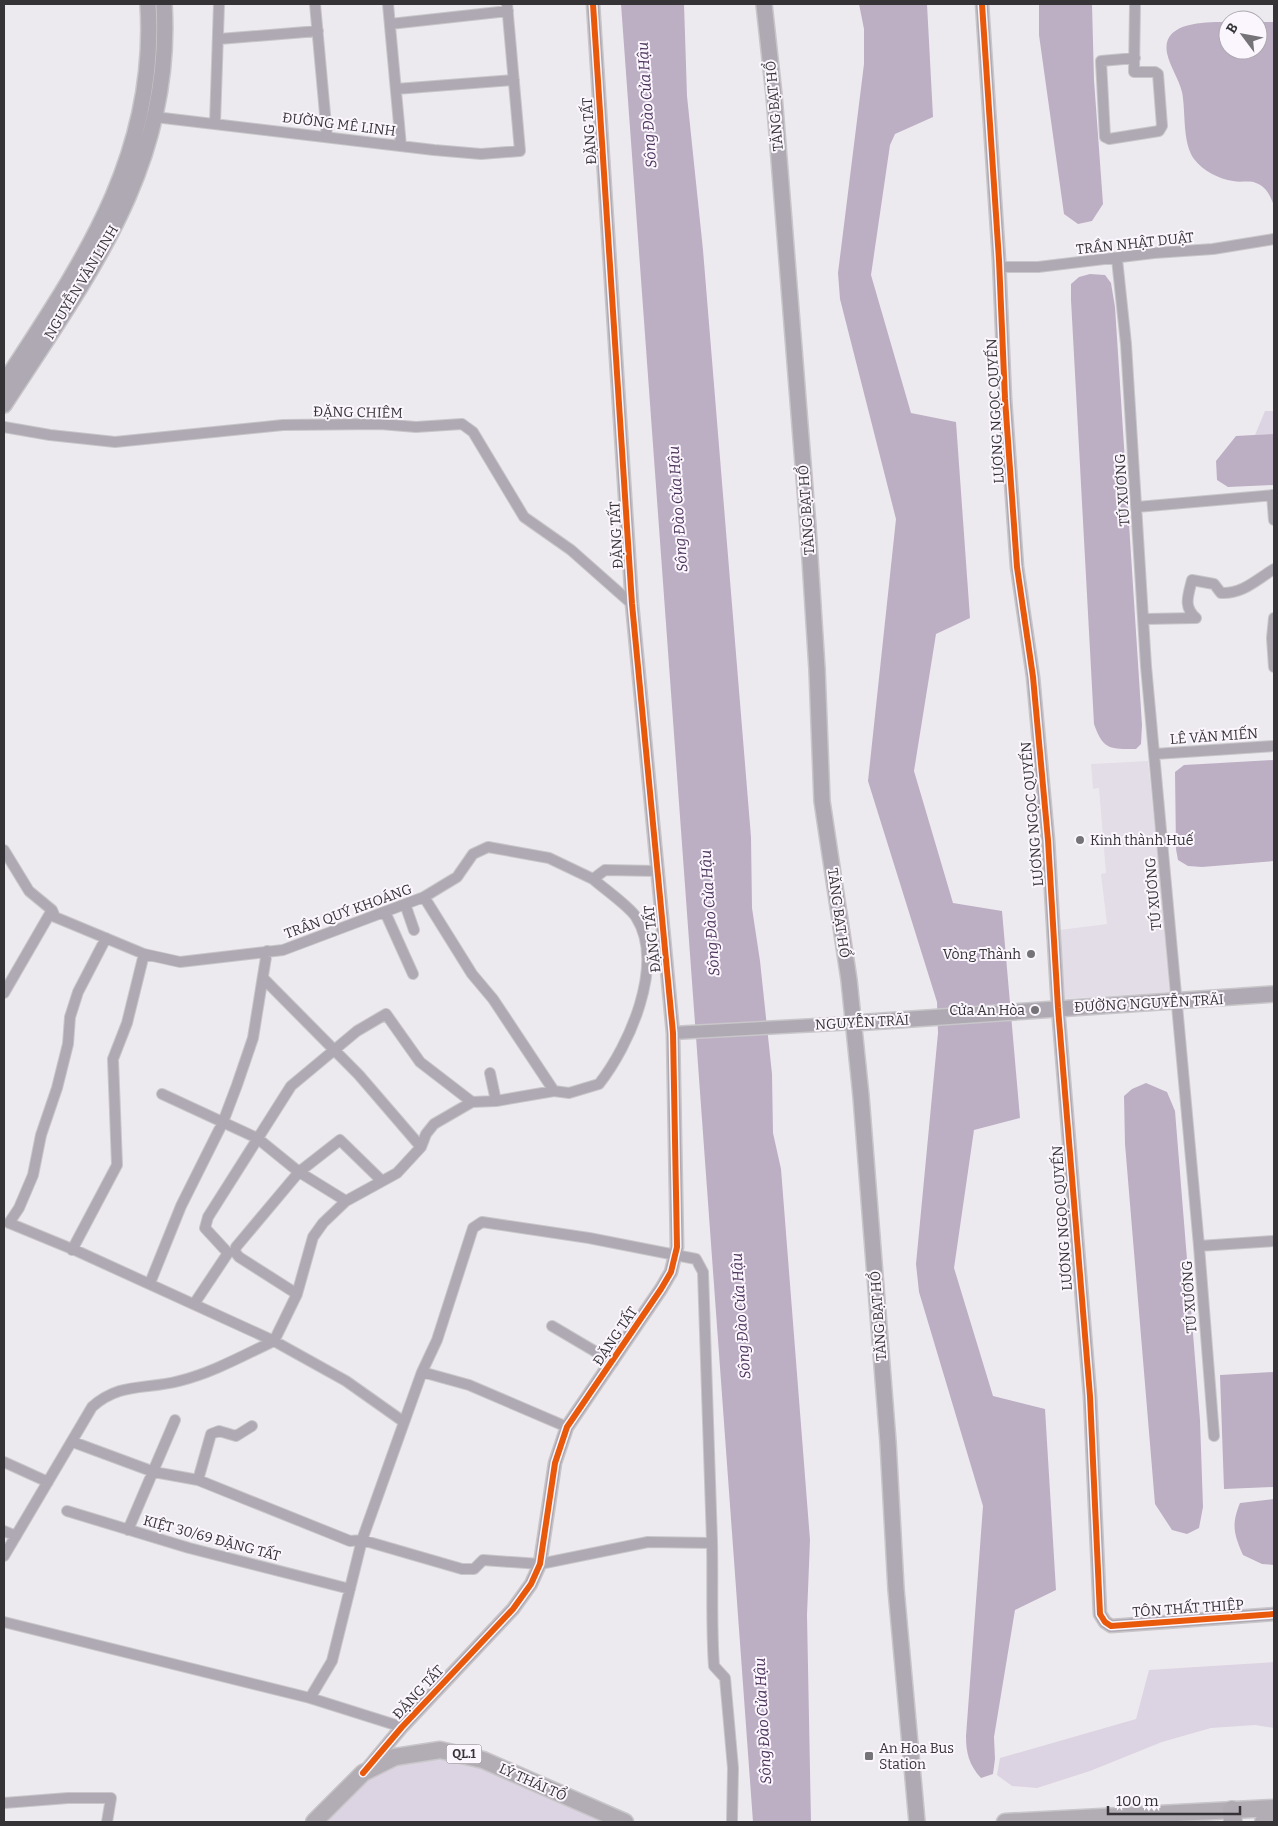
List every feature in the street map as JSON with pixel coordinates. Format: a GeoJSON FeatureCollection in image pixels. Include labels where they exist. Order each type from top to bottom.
{"type":"FeatureCollection","features":[{"type":"Feature","properties":{"kind":"main road","name":"NGUYỄN VĂN LINH"},"geometry":{"type":"LineString","coordinates":[[4,384],[120,200],[146,84],[150,26],[148,4]]}},
{"type":"Feature","properties":{"kind":"main road","name":"NGUYỄN VĂN LINH"},"geometry":{"type":"LineString","coordinates":[[4,405],[103,250],[120,200],[155,117],[164,43],[164,4]]}},
{"type":"Feature","properties":{"kind":"main road","name":"TĂNG BẠT HỔ"},"geometry":{"type":"LineString","coordinates":[[764,4],[774,95],[808,527],[817,669],[822,801],[854,1023],[887,1433],[896,1589],[917,1822]]}},
{"type":"Feature","properties":{"kind":"main road","name":"ĐƯỜNG NGUYỄN TRÃI"},"geometry":{"type":"LineString","coordinates":[[934,1018],[1274,994]]}},
{"type":"Feature","properties":{"kind":"main road","name":"NGUYỄN TRÃI"},"geometry":{"type":"LineString","coordinates":[[854,1023],[934,1018]]}},
{"type":"Feature","properties":{"kind":"main road","name":"LÝ THÁI TỔ"},"geometry":{"type":"LineString","coordinates":[[314,1822],[363,1772],[395,1756],[421,1751],[440,1750],[460,1753],[483,1760],[625,1822]]}},
{"type":"Feature","properties":{"kind":"main road"},"geometry":{"type":"LineString","coordinates":[[1005,1822],[1233,1816],[1274,1808]]}},
{"type":"Feature","properties":{"kind":"main road"},"geometry":{"type":"LineString","coordinates":[[1263,1822],[1274,1822]]}},
{"type":"Feature","properties":{"kind":"street"},"geometry":{"type":"LineString","coordinates":[[215,123],[219,4]]}},
{"type":"Feature","properties":{"kind":"street"},"geometry":{"type":"LineString","coordinates":[[316,4],[327,136]]}},
{"type":"Feature","properties":{"kind":"street"},"geometry":{"type":"LineString","coordinates":[[388,4],[401,146]]}},
{"type":"Feature","properties":{"kind":"street","name":"ĐẶNG TẤT"},"geometry":{"type":"LineString","coordinates":[[363,1772],[402,1727],[513,1609],[531,1584],[540,1564],[555,1463],[567,1427],[661,1290],[671,1272],[676,1256],[673,1033],[632,604],[593,4]]}},
{"type":"Feature","properties":{"kind":"street","name":"LƯƠNG NGỌC QUYẾN"},"geometry":{"type":"LineString","coordinates":[[982,4],[999,267],[1005,399],[1018,567],[1033,677],[1048,840],[1058,1008],[1090,1396],[1100,1614],[1104,1622]]}},
{"type":"Feature","properties":{"kind":"street"},"geometry":{"type":"LineString","coordinates":[[1134,58],[1101,61],[1105,137],[1109,139],[1159,131],[1162,126],[1158,74],[1155,72],[1134,72],[1135,4]]}},
{"type":"Feature","properties":{"kind":"street"},"geometry":{"type":"LineString","coordinates":[[390,24],[508,8],[514,80],[396,89]]}},
{"type":"Feature","properties":{"kind":"street"},"geometry":{"type":"LineString","coordinates":[[219,39],[318,31]]}},
{"type":"Feature","properties":{"kind":"street","name":"ĐƯỜNG MÊ LINH"},"geometry":{"type":"LineString","coordinates":[[155,117],[481,154],[520,151],[514,80]]}},
{"type":"Feature","properties":{"kind":"street","name":"TRẦN NHẬT DUẬT"},"geometry":{"type":"LineString","coordinates":[[999,267],[1038,266],[1117,259],[1154,253],[1213,249],[1274,239]]}},
{"type":"Feature","properties":{"kind":"street","name":"TÚ XƯƠNG"},"geometry":{"type":"LineString","coordinates":[[1117,259],[1126,344],[1145,620],[1146,666],[1199,1246],[1214,1436]]}},
{"type":"Feature","properties":{"kind":"street","name":"ĐẶNG CHIÊM"},"geometry":{"type":"LineString","coordinates":[[4,427],[50,436],[114,442],[283,425],[380,424],[416,427],[462,424],[473,432],[524,517],[571,550],[632,604]]}},
{"type":"Feature","properties":{"kind":"street"},"geometry":{"type":"LineString","coordinates":[[1137,507],[1273,495],[1274,520]]}},
{"type":"Feature","properties":{"kind":"street"},"geometry":{"type":"LineString","coordinates":[[1145,620],[1196,618],[1189,612],[1186,605],[1192,580],[1214,584],[1221,592],[1234,593],[1245,589],[1274,570]]}},
{"type":"Feature","properties":{"kind":"street"},"geometry":{"type":"LineString","coordinates":[[1274,618],[1272,638],[1274,667]]}},
{"type":"Feature","properties":{"kind":"street","name":"LÊ VĂN MIẾN"},"geometry":{"type":"LineString","coordinates":[[1155,754],[1274,746]]}},
{"type":"Feature","properties":{"kind":"street","name":"TRẦN QUÝ KHOÁNG"},"geometry":{"type":"LineString","coordinates":[[4,850],[29,891],[52,910],[55,917],[144,954],[180,962],[282,950],[385,912],[424,897],[457,877],[473,854],[488,848],[549,858],[593,879],[636,916],[645,941],[647,976],[640,1007],[621,1051],[599,1084],[569,1093],[554,1092],[496,1101],[472,1102]]}},
{"type":"Feature","properties":{"kind":"street"},"geometry":{"type":"LineString","coordinates":[[593,879],[605,870],[657,871]]}},
{"type":"Feature","properties":{"kind":"street"},"geometry":{"type":"LineString","coordinates":[[424,897],[472,974],[493,999],[554,1092]]}},
{"type":"Feature","properties":{"kind":"street"},"geometry":{"type":"LineString","coordinates":[[405,904],[414,930]]}},
{"type":"Feature","properties":{"kind":"street"},"geometry":{"type":"LineString","coordinates":[[4,993],[52,910]]}},
{"type":"Feature","properties":{"kind":"street"},"geometry":{"type":"LineString","coordinates":[[385,912],[413,974]]}},
{"type":"Feature","properties":{"kind":"street"},"geometry":{"type":"LineString","coordinates":[[106,938],[78,992],[70,1017],[68,1044],[57,1088],[41,1135],[34,1175],[19,1208],[9,1223],[150,1283],[274,1340],[346,1381],[404,1422]]}},
{"type":"Feature","properties":{"kind":"street"},"geometry":{"type":"LineString","coordinates":[[150,1283],[181,1206],[223,1122],[253,1038],[267,951]]}},
{"type":"Feature","properties":{"kind":"street"},"geometry":{"type":"LineString","coordinates":[[72,1250],[117,1165],[114,1059],[127,1023],[144,954]]}},
{"type":"Feature","properties":{"kind":"street"},"geometry":{"type":"LineString","coordinates":[[264,979],[359,1075],[420,1147]]}},
{"type":"Feature","properties":{"kind":"street"},"geometry":{"type":"LineString","coordinates":[[4,1556],[92,1408],[105,1396],[118,1391],[178,1382],[274,1340],[297,1294],[313,1237],[322,1223],[346,1201],[397,1173],[420,1147],[426,1134],[434,1124],[472,1102],[420,1062],[386,1014],[357,1031],[291,1086],[208,1216],[205,1228],[239,1257],[297,1294]]}},
{"type":"Feature","properties":{"kind":"street","name":"NGUYỄN TRÃI"},"geometry":{"type":"LineString","coordinates":[[673,1033],[854,1023]]}},
{"type":"Feature","properties":{"kind":"street"},"geometry":{"type":"LineString","coordinates":[[490,1073],[496,1101]]}},
{"type":"Feature","properties":{"kind":"street"},"geometry":{"type":"LineString","coordinates":[[162,1094],[257,1138],[299,1172],[346,1201]]}},
{"type":"Feature","properties":{"kind":"street"},"geometry":{"type":"LineString","coordinates":[[194,1304],[232,1250],[299,1172],[340,1140],[382,1181]]}},
{"type":"Feature","properties":{"kind":"street"},"geometry":{"type":"LineString","coordinates":[[310,1698],[332,1661],[362,1540],[422,1372],[437,1340],[473,1228],[482,1222],[589,1238],[696,1259],[703,1272],[712,1543],[714,1627],[712,1642],[714,1666],[725,1678],[732,1768],[732,1822]]}},
{"type":"Feature","properties":{"kind":"street"},"geometry":{"type":"LineString","coordinates":[[1199,1246],[1274,1241]]}},
{"type":"Feature","properties":{"kind":"street"},"geometry":{"type":"LineString","coordinates":[[552,1326],[613,1362]]}},
{"type":"Feature","properties":{"kind":"street"},"geometry":{"type":"LineString","coordinates":[[422,1372],[469,1385],[567,1427]]}},
{"type":"Feature","properties":{"kind":"street"},"geometry":{"type":"LineString","coordinates":[[128,1530],[154,1472],[160,1451],[175,1420]]}},
{"type":"Feature","properties":{"kind":"street"},"geometry":{"type":"LineString","coordinates":[[198,1480],[211,1434],[219,1431],[236,1436],[252,1426]]}},
{"type":"Feature","properties":{"kind":"street"},"geometry":{"type":"LineString","coordinates":[[73,1442],[154,1472],[198,1480],[350,1541],[362,1540],[462,1569],[474,1569],[483,1560],[540,1564],[648,1542],[712,1543]]}},
{"type":"Feature","properties":{"kind":"street"},"geometry":{"type":"LineString","coordinates":[[4,1462],[48,1482]]}},
{"type":"Feature","properties":{"kind":"street","name":"KIỆT 30/69 ĐẶNG TẤT"},"geometry":{"type":"LineString","coordinates":[[67,1511],[190,1548],[350,1589]]}},
{"type":"Feature","properties":{"kind":"street"},"geometry":{"type":"LineString","coordinates":[[4,1531],[16,1536]]}},
{"type":"Feature","properties":{"kind":"street","name":"TÔN THẤT THIỆP"},"geometry":{"type":"LineString","coordinates":[[1104,1622],[1111,1626],[1274,1614]]}},
{"type":"Feature","properties":{"kind":"street"},"geometry":{"type":"LineString","coordinates":[[4,1622],[310,1698],[402,1727]]}},
{"type":"Feature","properties":{"kind":"street"},"geometry":{"type":"LineString","coordinates":[[4,1803],[68,1798],[111,1798],[107,1822]]}},
{"type":"Feature","properties":{"kind":"shaded area"},"geometry":{"type":"Polygon","coordinates":[[[1265,411],[1274,411],[1274,434],[1255,435],[1265,411]]]}},
{"type":"Feature","properties":{"kind":"shaded area"},"geometry":{"type":"Polygon","coordinates":[[[1148,761],[1172,992],[1065,999],[1059,930],[1107,924],[1101,874],[1106,873],[1099,788],[1093,789],[1091,764],[1148,761]]]}},
{"type":"Feature","properties":{"kind":"shaded area"},"geometry":{"type":"Polygon","coordinates":[[[1274,1662],[1274,1728],[1255,1725],[1211,1728],[1162,1742],[1090,1771],[1037,1788],[1012,1786],[997,1775],[1000,1758],[1136,1719],[1149,1670],[1274,1662]]]}},
{"type":"Feature","properties":{"kind":"shaded area"},"geometry":{"type":"Polygon","coordinates":[[[438,1759],[480,1767],[610,1822],[320,1822],[362,1783],[393,1765],[438,1759]]]}},
{"type":"Feature","properties":{"kind":"water","name":"Sông Đào Cửa Hậu"},"geometry":{"type":"Polygon","coordinates":[[[621,4],[684,4],[687,96],[703,250],[751,837],[752,908],[760,961],[772,1074],[773,1133],[781,1169],[810,1540],[807,1615],[811,1822],[753,1822],[621,4]]]}},
{"type":"Feature","properties":{"kind":"water"},"geometry":{"type":"Polygon","coordinates":[[[859,4],[927,4],[933,117],[895,134],[890,145],[871,275],[911,413],[956,422],[970,618],[936,634],[914,771],[953,903],[1002,911],[1020,1118],[974,1130],[954,1268],[993,1396],[1045,1409],[1056,1590],[1015,1610],[994,1737],[995,1759],[993,1774],[981,1778],[969,1758],[966,1736],[983,1506],[919,1292],[916,1264],[938,1033],[937,1002],[868,781],[896,519],[840,299],[838,273],[864,64],[864,29],[859,4]]]}},
{"type":"Feature","properties":{"kind":"water"},"geometry":{"type":"Polygon","coordinates":[[[1039,4],[1092,4],[1094,80],[1103,204],[1092,221],[1078,224],[1064,214],[1039,35],[1039,4]]]}},
{"type":"Feature","properties":{"kind":"water"},"geometry":{"type":"Polygon","coordinates":[[[1209,22],[1218,22],[1218,60],[1268,60],[1268,22],[1274,22],[1274,206],[1268,192],[1260,184],[1236,182],[1217,176],[1207,171],[1198,163],[1190,152],[1185,127],[1182,92],[1168,58],[1167,42],[1178,29],[1209,22]]]}},
{"type":"Feature","properties":{"kind":"water"},"geometry":{"type":"Polygon","coordinates":[[[1090,274],[1105,275],[1111,283],[1115,307],[1142,725],[1141,744],[1136,749],[1120,749],[1109,746],[1101,739],[1094,724],[1071,300],[1071,284],[1079,277],[1090,274]]]}},
{"type":"Feature","properties":{"kind":"water"},"geometry":{"type":"Polygon","coordinates":[[[1274,434],[1274,485],[1228,487],[1217,480],[1216,461],[1236,436],[1274,434]]]}},
{"type":"Feature","properties":{"kind":"water"},"geometry":{"type":"Polygon","coordinates":[[[1274,760],[1274,861],[1202,867],[1188,866],[1178,860],[1176,849],[1175,772],[1184,765],[1274,760]]]}},
{"type":"Feature","properties":{"kind":"water"},"geometry":{"type":"Polygon","coordinates":[[[1146,1083],[1167,1092],[1175,1111],[1200,1420],[1203,1507],[1199,1528],[1187,1534],[1172,1530],[1155,1504],[1125,1144],[1124,1096],[1132,1089],[1146,1083]]]}},
{"type":"Feature","properties":{"kind":"water"},"geometry":{"type":"Polygon","coordinates":[[[1274,1372],[1274,1487],[1224,1489],[1220,1375],[1274,1372]]]}},
{"type":"Feature","properties":{"kind":"water"},"geometry":{"type":"Polygon","coordinates":[[[1274,1499],[1274,1565],[1262,1564],[1243,1555],[1237,1541],[1235,1517],[1240,1503],[1274,1499]]]}},
{"type":"Feature","properties":{"kind":"cycle path"},"geometry":{"type":"LineString","coordinates":[[363,1773],[402,1727],[513,1609],[531,1584],[540,1564],[555,1463],[567,1427],[661,1289],[671,1272],[677,1247],[673,1033],[632,604],[593,4]]}},
{"type":"Feature","properties":{"kind":"cycle path"},"geometry":{"type":"LineString","coordinates":[[982,4],[999,260],[1005,399],[1017,567],[1033,677],[1048,840],[1058,1008],[1090,1396],[1100,1614],[1105,1622],[1111,1626],[1274,1614]]}},
{"type":"Feature","properties":{"kind":"place","name":"Kinh thành Huế"},"geometry":{"type":"Point","coordinates":[1080,840]}},
{"type":"Feature","properties":{"kind":"place","name":"Vòng Thành"},"geometry":{"type":"Point","coordinates":[1031,954]}},
{"type":"Feature","properties":{"kind":"place","name":"Cửa An Hòa"},"geometry":{"type":"Point","coordinates":[1035,1010]}},
{"type":"Feature","properties":{"kind":"place","name":"An Hoa Bus Station"},"geometry":{"type":"Point","coordinates":[869,1756]}}]}
